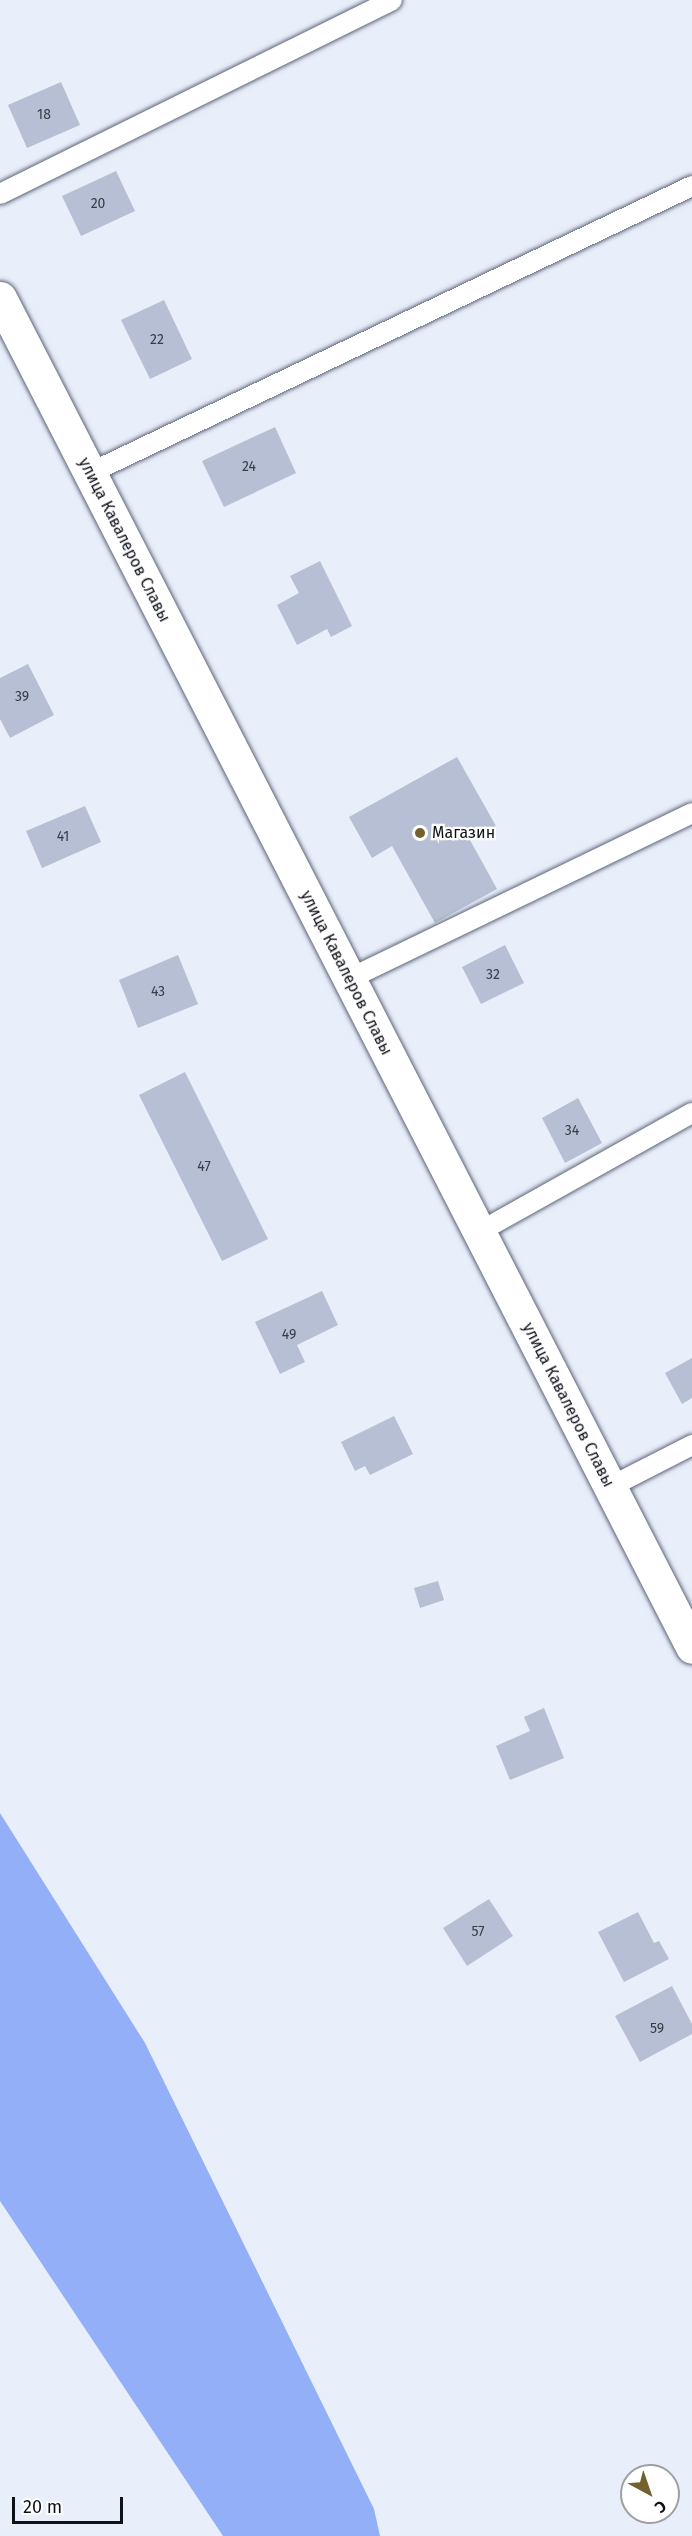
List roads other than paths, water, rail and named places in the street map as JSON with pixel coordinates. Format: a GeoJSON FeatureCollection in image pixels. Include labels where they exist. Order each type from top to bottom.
{"type":"FeatureCollection","features":[{"type":"Feature","properties":{"kind":"street","name":"улица Кавалеров Славы"},"geometry":{"type":"LineString","coordinates":[[0,298],[692,1647]]}},
{"type":"Feature","properties":{"kind":"lane"},"geometry":{"type":"LineString","coordinates":[[0,194],[392,0]]}},
{"type":"Feature","properties":{"kind":"lane"},"geometry":{"type":"LineString","coordinates":[[90,473],[692,186]]}},
{"type":"Feature","properties":{"kind":"lane"},"geometry":{"type":"LineString","coordinates":[[349,979],[692,813]]}},
{"type":"Feature","properties":{"kind":"lane"},"geometry":{"type":"LineString","coordinates":[[479,1232],[692,1113]]}},
{"type":"Feature","properties":{"kind":"lane"},"geometry":{"type":"LineString","coordinates":[[610,1487],[692,1444]]}},
{"type":"Feature","properties":{"kind":"water"},"geometry":{"type":"Polygon","coordinates":[[[0,1813],[145,2043],[374,2509],[380,2536],[223,2536],[0,2201],[0,1813]]]}},
{"type":"Feature","properties":{"kind":"place","name":"Магазин"},"geometry":{"type":"Point","coordinates":[420,833]}}]}
